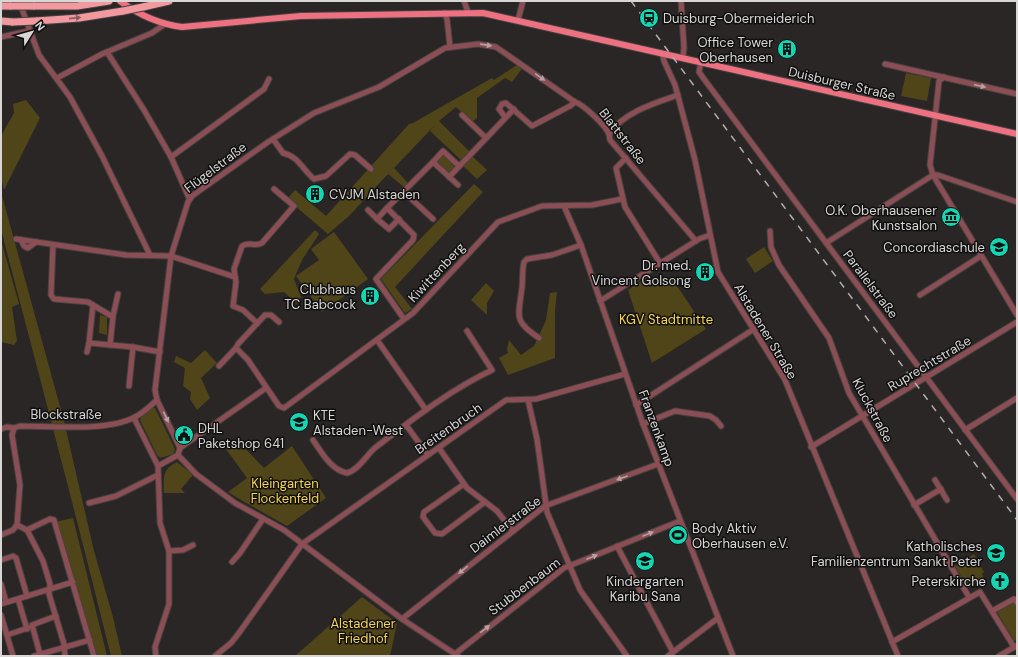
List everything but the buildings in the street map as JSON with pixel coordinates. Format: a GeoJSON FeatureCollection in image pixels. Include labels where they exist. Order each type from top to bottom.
{"type":"FeatureCollection","features":[{"type":"Feature","properties":{"kind":"highway"},"geometry":{"type":"LineString","coordinates":[[1,6],[77,6],[109,1]]}},
{"type":"Feature","properties":{"kind":"highway"},"geometry":{"type":"LineString","coordinates":[[1,21],[13,22],[79,18],[170,1]]}},
{"type":"Feature","properties":{"kind":"main road","name":"Duisburger Straße"},"geometry":{"type":"LineString","coordinates":[[120,1],[152,20],[182,27],[301,16],[468,12],[483,13],[683,57],[1017,134]]}},
{"type":"Feature","properties":{"kind":"street"},"geometry":{"type":"LineString","coordinates":[[19,1],[39,55],[68,94],[100,152],[150,255]]}},
{"type":"Feature","properties":{"kind":"street"},"geometry":{"type":"LineString","coordinates":[[464,1],[468,12]]}},
{"type":"Feature","properties":{"kind":"street"},"geometry":{"type":"LineString","coordinates":[[518,20],[523,1]]}},
{"type":"Feature","properties":{"kind":"street"},"geometry":{"type":"LineString","coordinates":[[681,1],[684,48],[683,57]]}},
{"type":"Feature","properties":{"kind":"street"},"geometry":{"type":"LineString","coordinates":[[444,13],[447,19],[450,47]]}},
{"type":"Feature","properties":{"kind":"street"},"geometry":{"type":"LineString","coordinates":[[57,78],[120,45],[152,33],[165,24]]}},
{"type":"Feature","properties":{"kind":"street"},"geometry":{"type":"LineString","coordinates":[[1,37],[29,31]]}},
{"type":"Feature","properties":{"kind":"street","name":"Blattstraße"},"geometry":{"type":"LineString","coordinates":[[450,47],[478,44],[496,47],[575,102],[586,108],[609,134],[610,140],[696,241]]}},
{"type":"Feature","properties":{"kind":"street","name":"Flügelstraße"},"geometry":{"type":"LineString","coordinates":[[180,448],[157,400],[155,390],[171,256],[189,198],[273,139],[314,113],[379,87],[441,49],[450,47]]}},
{"type":"Feature","properties":{"kind":"street"},"geometry":{"type":"LineString","coordinates":[[107,52],[144,110],[171,157],[189,198]]}},
{"type":"Feature","properties":{"kind":"street","name":"Alstadener Straße"},"geometry":{"type":"LineString","coordinates":[[662,53],[662,58],[672,76],[678,95],[695,160],[719,275],[782,374],[898,656]]}},
{"type":"Feature","properties":{"kind":"street","name":"Parallelstraße"},"geometry":{"type":"LineString","coordinates":[[701,62],[699,72],[1017,499]]}},
{"type":"Feature","properties":{"kind":"street"},"geometry":{"type":"LineString","coordinates":[[885,64],[1017,94]]}},
{"type":"Feature","properties":{"kind":"street"},"geometry":{"type":"LineString","coordinates":[[944,77],[939,81],[935,115],[930,161],[933,175],[1017,315]]}},
{"type":"Feature","properties":{"kind":"street"},"geometry":{"type":"LineString","coordinates":[[171,157],[262,90],[269,79]]}},
{"type":"Feature","properties":{"kind":"street"},"geometry":{"type":"LineString","coordinates":[[609,134],[620,123],[635,112],[678,95]]}},
{"type":"Feature","properties":{"kind":"street"},"geometry":{"type":"LineString","coordinates":[[505,117],[499,110],[502,104],[508,103],[532,126],[575,102]]}},
{"type":"Feature","properties":{"kind":"street"},"geometry":{"type":"LineString","coordinates":[[449,177],[514,109]]}},
{"type":"Feature","properties":{"kind":"street"},"geometry":{"type":"LineString","coordinates":[[462,115],[486,138]]}},
{"type":"Feature","properties":{"kind":"street"},"geometry":{"type":"LineString","coordinates":[[273,139],[283,153],[291,154],[299,162],[304,171],[314,179],[326,176],[350,154],[355,155],[371,169]]}},
{"type":"Feature","properties":{"kind":"street"},"geometry":{"type":"LineString","coordinates":[[377,219],[442,151],[459,166]]}},
{"type":"Feature","properties":{"kind":"street"},"geometry":{"type":"LineString","coordinates":[[626,158],[616,168],[622,199],[626,210],[660,263]]}},
{"type":"Feature","properties":{"kind":"street"},"geometry":{"type":"LineString","coordinates":[[433,162],[458,185]]}},
{"type":"Feature","properties":{"kind":"street"},"geometry":{"type":"LineString","coordinates":[[826,243],[933,175],[938,175],[1017,202]]}},
{"type":"Feature","properties":{"kind":"street"},"geometry":{"type":"LineString","coordinates":[[257,323],[243,310],[233,306],[236,282],[234,269],[242,246],[246,244],[257,245],[262,243],[294,206],[274,189]]}},
{"type":"Feature","properties":{"kind":"street"},"geometry":{"type":"LineString","coordinates":[[404,192],[433,219]]}},
{"type":"Feature","properties":{"kind":"street","name":"Kiwittenberg"},"geometry":{"type":"LineString","coordinates":[[266,388],[283,409],[417,310],[496,223],[542,206],[592,205],[622,199]]}},
{"type":"Feature","properties":{"kind":"street","name":"Franzenkamp"},"geometry":{"type":"LineString","coordinates":[[564,206],[581,245],[643,424],[732,656]]}},
{"type":"Feature","properties":{"kind":"street"},"geometry":{"type":"LineString","coordinates":[[387,208],[413,233],[414,238],[376,279],[404,320]]}},
{"type":"Feature","properties":{"kind":"street"},"geometry":{"type":"LineString","coordinates":[[368,210],[389,229],[398,219]]}},
{"type":"Feature","properties":{"kind":"street","name":"Kluckstraße"},"geometry":{"type":"LineString","coordinates":[[770,230],[770,242],[776,258],[829,338],[836,353],[846,386],[862,416],[969,597]]}},
{"type":"Feature","properties":{"kind":"street"},"geometry":{"type":"LineString","coordinates":[[600,301],[696,241],[710,235]]}},
{"type":"Feature","properties":{"kind":"street"},"geometry":{"type":"LineString","coordinates":[[18,239],[126,255],[171,256],[235,277]]}},
{"type":"Feature","properties":{"kind":"street"},"geometry":{"type":"LineString","coordinates":[[53,245],[52,297],[54,299],[88,302],[113,316]]}},
{"type":"Feature","properties":{"kind":"street"},"geometry":{"type":"LineString","coordinates":[[540,338],[522,323],[518,314],[524,262],[527,259],[552,255],[581,245]]}},
{"type":"Feature","properties":{"kind":"street"},"geometry":{"type":"LineString","coordinates":[[920,295],[981,256]]}},
{"type":"Feature","properties":{"kind":"street"},"geometry":{"type":"LineString","coordinates":[[110,345],[113,316],[115,313],[118,294]]}},
{"type":"Feature","properties":{"kind":"street"},"geometry":{"type":"LineString","coordinates":[[87,352],[93,305]]}},
{"type":"Feature","properties":{"kind":"street"},"geometry":{"type":"LineString","coordinates":[[220,366],[257,323],[268,314],[279,322]]}},
{"type":"Feature","properties":{"kind":"street","name":"Ruprechtstraße"},"geometry":{"type":"LineString","coordinates":[[811,447],[1017,322]]}},
{"type":"Feature","properties":{"kind":"street"},"geometry":{"type":"LineString","coordinates":[[636,404],[754,329]]}},
{"type":"Feature","properties":{"kind":"street"},"geometry":{"type":"LineString","coordinates":[[313,440],[326,459],[339,471],[347,473],[353,470],[370,452],[426,410],[469,382],[492,370],[467,331]]}},
{"type":"Feature","properties":{"kind":"street"},"geometry":{"type":"LineString","coordinates":[[377,340],[426,410]]}},
{"type":"Feature","properties":{"kind":"street"},"geometry":{"type":"LineString","coordinates":[[89,343],[133,347],[160,352]]}},
{"type":"Feature","properties":{"kind":"street"},"geometry":{"type":"LineString","coordinates":[[129,386],[133,347]]}},
{"type":"Feature","properties":{"kind":"street"},"geometry":{"type":"LineString","coordinates":[[158,466],[178,455],[180,448],[266,388],[264,381],[248,360],[236,348]]}},
{"type":"Feature","properties":{"kind":"street","name":"Breitenbruch"},"geometry":{"type":"LineString","coordinates":[[215,656],[235,638],[302,544],[507,400],[528,400],[625,374]]}},
{"type":"Feature","properties":{"kind":"street"},"geometry":{"type":"LineString","coordinates":[[965,430],[1017,398]]}},
{"type":"Feature","properties":{"kind":"street","name":"Blockstraße"},"geometry":{"type":"LineString","coordinates":[[17,525],[20,485],[12,436],[14,428],[20,426],[104,426],[134,418],[157,400]]}},
{"type":"Feature","properties":{"kind":"street"},"geometry":{"type":"LineString","coordinates":[[528,400],[537,439],[545,506],[580,590],[627,656]]}},
{"type":"Feature","properties":{"kind":"street"},"geometry":{"type":"LineString","coordinates":[[643,424],[675,411],[710,416],[721,426]]}},
{"type":"Feature","properties":{"kind":"street"},"geometry":{"type":"LineString","coordinates":[[134,418],[158,466],[160,523],[169,551],[170,600],[168,611],[155,647],[156,656]]}},
{"type":"Feature","properties":{"kind":"street"},"geometry":{"type":"LineString","coordinates":[[406,425],[428,455]]}},
{"type":"Feature","properties":{"kind":"street"},"geometry":{"type":"LineString","coordinates":[[1,429],[7,427],[14,428]]}},
{"type":"Feature","properties":{"kind":"street"},"geometry":{"type":"LineString","coordinates":[[439,448],[469,490],[499,513],[513,531]]}},
{"type":"Feature","properties":{"kind":"street"},"geometry":{"type":"LineString","coordinates":[[178,455],[196,474],[240,506],[284,530],[402,619],[456,655]]}},
{"type":"Feature","properties":{"kind":"street","name":"Daimlerstraße"},"geometry":{"type":"LineString","coordinates":[[402,619],[545,506],[658,464]]}},
{"type":"Feature","properties":{"kind":"street"},"geometry":{"type":"LineString","coordinates":[[89,502],[116,496],[158,475]]}},
{"type":"Feature","properties":{"kind":"street"},"geometry":{"type":"LineString","coordinates":[[935,480],[947,500]]}},
{"type":"Feature","properties":{"kind":"street"},"geometry":{"type":"LineString","coordinates":[[464,484],[424,512],[424,517],[435,533],[442,534],[485,502]]}},
{"type":"Feature","properties":{"kind":"street"},"geometry":{"type":"LineString","coordinates":[[914,505],[940,489]]}},
{"type":"Feature","properties":{"kind":"street"},"geometry":{"type":"LineString","coordinates":[[27,530],[54,519],[94,656]]}},
{"type":"Feature","properties":{"kind":"street"},"geometry":{"type":"LineString","coordinates":[[232,562],[240,553],[263,519]]}},
{"type":"Feature","properties":{"kind":"street","name":"Stubbenbaum"},"geometry":{"type":"LineString","coordinates":[[456,655],[570,566],[680,521]]}},
{"type":"Feature","properties":{"kind":"street"},"geometry":{"type":"LineString","coordinates":[[1,535],[13,530],[17,525],[27,530],[43,561],[50,584],[49,590],[65,647],[65,656]]}},
{"type":"Feature","properties":{"kind":"street"},"geometry":{"type":"LineString","coordinates":[[169,551],[184,550],[193,545]]}},
{"type":"Feature","properties":{"kind":"street"},"geometry":{"type":"LineString","coordinates":[[617,546],[673,652]]}},
{"type":"Feature","properties":{"kind":"street"},"geometry":{"type":"LineString","coordinates":[[1,560],[13,556],[16,558],[27,596]]}},
{"type":"Feature","properties":{"kind":"street"},"geometry":{"type":"LineString","coordinates":[[1,584],[4,603],[73,582]]}},
{"type":"Feature","properties":{"kind":"street"},"geometry":{"type":"LineString","coordinates":[[892,642],[969,597],[981,592],[1016,646],[1000,656]]}},
{"type":"Feature","properties":{"kind":"street"},"geometry":{"type":"LineString","coordinates":[[992,611],[1014,598],[1017,604]]}},
{"type":"Feature","properties":{"kind":"street"},"geometry":{"type":"LineString","coordinates":[[18,599],[27,629]]}},
{"type":"Feature","properties":{"kind":"street"},"geometry":{"type":"LineString","coordinates":[[1,615],[5,634],[13,656]]}},
{"type":"Feature","properties":{"kind":"street"},"geometry":{"type":"LineString","coordinates":[[5,634],[27,629],[32,625],[56,616]]}},
{"type":"Feature","properties":{"kind":"street"},"geometry":{"type":"LineString","coordinates":[[668,656],[718,618]]}},
{"type":"Feature","properties":{"kind":"street"},"geometry":{"type":"LineString","coordinates":[[32,625],[36,656],[90,640]]}},
{"type":"Feature","properties":{"kind":"green space"},"geometry":{"type":"Polygon","coordinates":[[[520,63],[524,66],[512,82],[505,78],[477,98],[477,118],[472,122],[456,107],[439,121],[470,152],[460,164],[461,160],[430,131],[436,124],[394,168],[409,184],[405,188],[388,174],[349,216],[328,234],[287,199],[295,190],[326,216],[409,124],[492,78],[494,80],[520,63]]]}},
{"type":"Feature","properties":{"kind":"green space"},"geometry":{"type":"Polygon","coordinates":[[[906,73],[931,78],[927,101],[901,96],[906,73]]]}},
{"type":"Feature","properties":{"kind":"green space"},"geometry":{"type":"Polygon","coordinates":[[[26,100],[40,118],[4,190],[1,176],[1,136],[14,113],[13,104],[26,100]]]}},
{"type":"Feature","properties":{"kind":"green space"},"geometry":{"type":"Polygon","coordinates":[[[443,154],[455,167],[449,173],[436,162],[443,154]]]}},
{"type":"Feature","properties":{"kind":"green space"},"geometry":{"type":"Polygon","coordinates":[[[471,155],[487,170],[477,179],[462,165],[471,155]]]}},
{"type":"Feature","properties":{"kind":"green space"},"geometry":{"type":"Polygon","coordinates":[[[474,184],[483,192],[395,287],[412,309],[405,313],[381,279],[474,184]]]}},
{"type":"Feature","properties":{"kind":"green space"},"geometry":{"type":"Polygon","coordinates":[[[1,192],[64,421],[94,551],[113,617],[122,656],[111,656],[5,245],[1,228],[1,192]]]}},
{"type":"Feature","properties":{"kind":"green space"},"geometry":{"type":"Polygon","coordinates":[[[315,230],[319,234],[302,260],[294,279],[301,297],[297,304],[284,292],[265,294],[260,289],[315,230]]]}},
{"type":"Feature","properties":{"kind":"green space"},"geometry":{"type":"Polygon","coordinates":[[[334,232],[368,279],[322,312],[296,276],[319,260],[311,249],[334,232]]]}},
{"type":"Feature","properties":{"kind":"green space"},"geometry":{"type":"Polygon","coordinates":[[[1,240],[19,304],[12,307],[17,341],[14,345],[1,342],[1,240]]]}},
{"type":"Feature","properties":{"kind":"green space"},"geometry":{"type":"Polygon","coordinates":[[[764,247],[773,261],[755,273],[746,259],[764,247]]]}},
{"type":"Feature","properties":{"kind":"green space","name":"KGV Stadtmitte"},"geometry":{"type":"Polygon","coordinates":[[[650,275],[657,286],[671,277],[706,329],[652,363],[628,290],[650,275]]]}},
{"type":"Feature","properties":{"kind":"green space"},"geometry":{"type":"Polygon","coordinates":[[[486,283],[494,291],[487,303],[487,315],[471,300],[486,283]]]}},
{"type":"Feature","properties":{"kind":"green space"},"geometry":{"type":"Polygon","coordinates":[[[557,292],[555,310],[555,358],[508,375],[499,358],[508,353],[507,349],[509,340],[521,355],[534,346],[546,320],[550,293],[557,292]]]}},
{"type":"Feature","properties":{"kind":"green space"},"geometry":{"type":"Polygon","coordinates":[[[100,315],[107,317],[107,335],[99,333],[100,315]]]}},
{"type":"Feature","properties":{"kind":"green space"},"geometry":{"type":"Polygon","coordinates":[[[205,350],[217,363],[201,378],[210,398],[197,410],[190,399],[191,392],[183,386],[185,368],[174,362],[176,356],[191,363],[205,350]]]}},
{"type":"Feature","properties":{"kind":"green space"},"geometry":{"type":"Polygon","coordinates":[[[151,408],[155,408],[175,449],[174,454],[160,458],[157,455],[140,420],[142,415],[151,408]]]}},
{"type":"Feature","properties":{"kind":"green space","name":"Kleingarten Flockenfeld"},"geometry":{"type":"Polygon","coordinates":[[[237,440],[264,468],[292,446],[326,498],[287,526],[234,496],[228,492],[247,478],[226,449],[237,440]]]}},
{"type":"Feature","properties":{"kind":"green space"},"geometry":{"type":"Polygon","coordinates":[[[177,462],[193,475],[181,489],[185,493],[164,493],[164,475],[168,468],[177,462]]]}},
{"type":"Feature","properties":{"kind":"green space"},"geometry":{"type":"Polygon","coordinates":[[[73,518],[107,656],[96,656],[55,522],[73,518]]]}},
{"type":"Feature","properties":{"kind":"green space"},"geometry":{"type":"Polygon","coordinates":[[[974,554],[984,572],[982,574],[984,579],[968,588],[955,566],[974,554]]]}},
{"type":"Feature","properties":{"kind":"green space","name":"Alstadener Friedhof"},"geometry":{"type":"Polygon","coordinates":[[[362,597],[397,623],[390,656],[295,656],[362,597]]]}},
{"type":"Feature","properties":{"kind":"green space"},"geometry":{"type":"Polygon","coordinates":[[[1014,602],[1017,608],[1017,640],[1014,641],[997,612],[1014,602]]]}},
{"type":"Feature","properties":{"kind":"railway"},"geometry":{"type":"LineString","coordinates":[[631,1],[1017,520]]}},
{"type":"Feature","properties":{"kind":"place","name":"Duisburg-Obermeiderich"},"geometry":{"type":"Point","coordinates":[649,18]}},
{"type":"Feature","properties":{"kind":"place","name":"Office Tower Oberhausen"},"geometry":{"type":"Point","coordinates":[787,49]}},
{"type":"Feature","properties":{"kind":"place","name":"CVJM Alstaden"},"geometry":{"type":"Point","coordinates":[315,194]}},
{"type":"Feature","properties":{"kind":"place","name":"O.K. Oberhausener Kunstsalon"},"geometry":{"type":"Point","coordinates":[951,217]}},
{"type":"Feature","properties":{"kind":"place","name":"Concordiaschule"},"geometry":{"type":"Point","coordinates":[999,247]}},
{"type":"Feature","properties":{"kind":"place","name":"Dr. med. Vincent Golsong"},"geometry":{"type":"Point","coordinates":[705,272]}},
{"type":"Feature","properties":{"kind":"place","name":"Clubhaus TC Babcock"},"geometry":{"type":"Point","coordinates":[370,296]}},
{"type":"Feature","properties":{"kind":"place","name":"KTE Alstaden-West"},"geometry":{"type":"Point","coordinates":[299,422]}},
{"type":"Feature","properties":{"kind":"place","name":"DHL Paketshop 641"},"geometry":{"type":"Point","coordinates":[184,435]}},
{"type":"Feature","properties":{"kind":"place","name":"Body Aktiv Oberhausen e.V."},"geometry":{"type":"Point","coordinates":[678,535]}},
{"type":"Feature","properties":{"kind":"place","name":"Katholisches Familienzentrum Sankt Peter"},"geometry":{"type":"Point","coordinates":[996,553]}},
{"type":"Feature","properties":{"kind":"place","name":"Kindergarten Karibu Sana"},"geometry":{"type":"Point","coordinates":[645,561]}},
{"type":"Feature","properties":{"kind":"place","name":"Peterskirche"},"geometry":{"type":"Point","coordinates":[1000,581]}}]}
